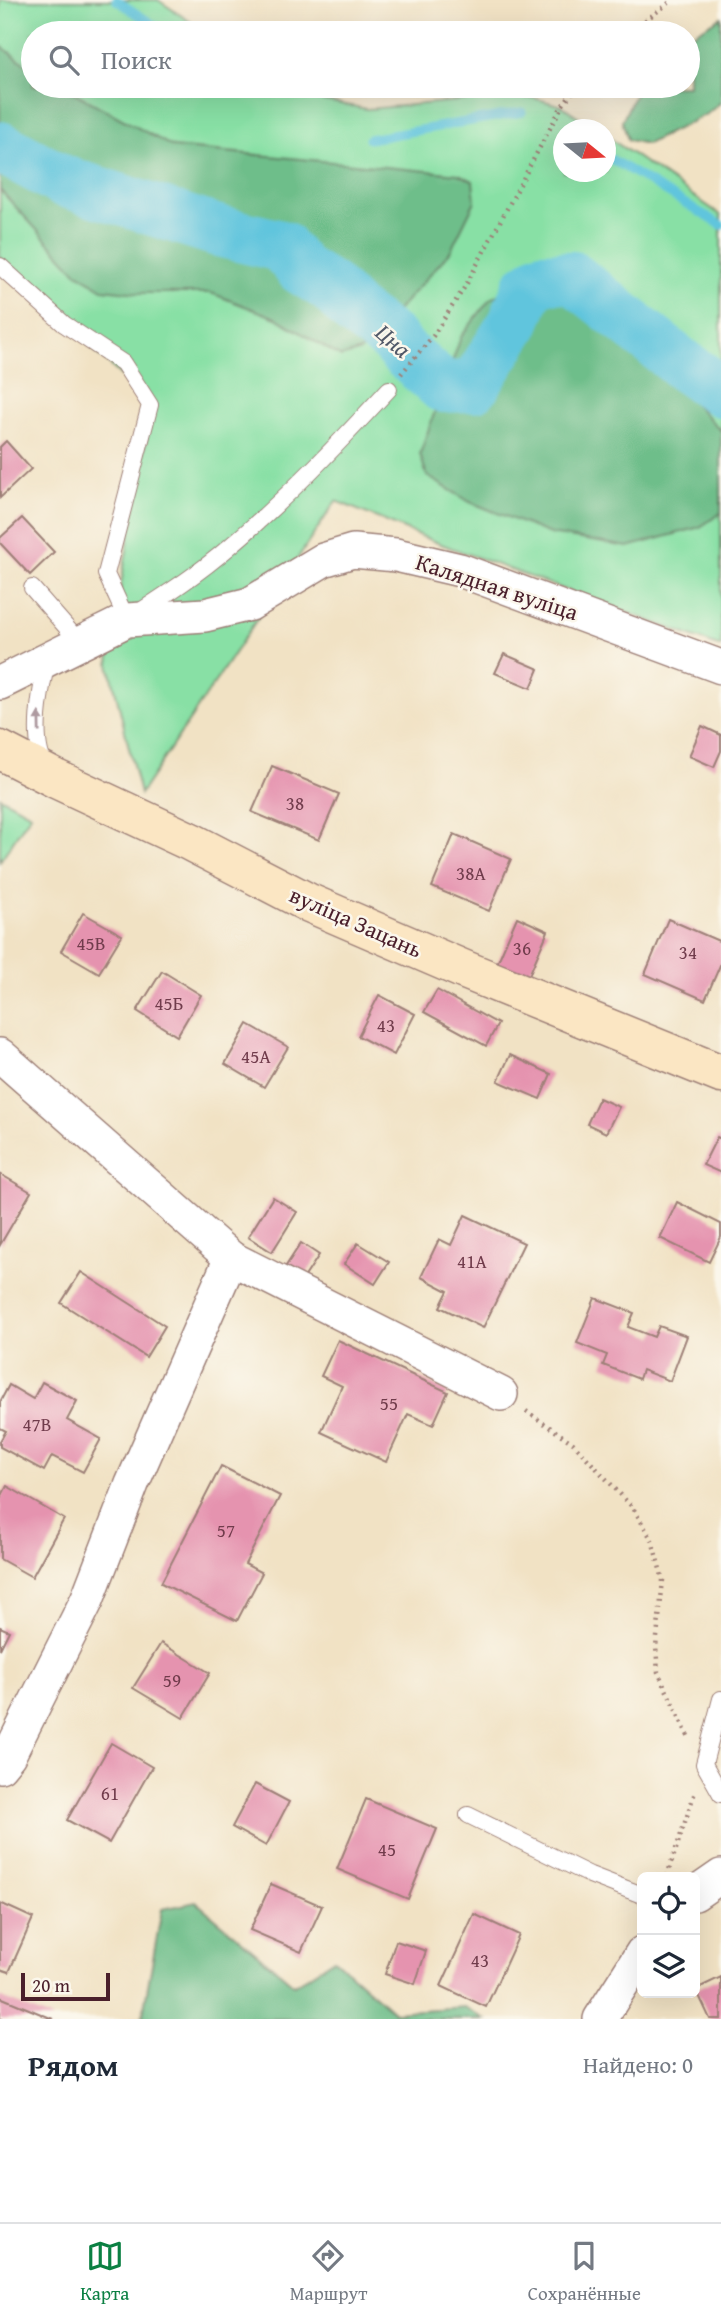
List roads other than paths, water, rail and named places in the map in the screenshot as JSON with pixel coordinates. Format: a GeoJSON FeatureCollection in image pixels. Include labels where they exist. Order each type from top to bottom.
{"type":"FeatureCollection","features":[{"type":"Feature","properties":{"kind":"street","name":"Калядная вуліца"},"geometry":{"type":"LineString","coordinates":[[0,683],[127,620],[205,615],[250,604],[324,559],[353,551],[396,555],[460,570],[721,667]]}},
{"type":"Feature","properties":{"kind":"street","name":"вуліца Зацань"},"geometry":{"type":"LineString","coordinates":[[0,750],[191,842],[307,902],[465,970],[721,1074]]}},
{"type":"Feature","properties":{"kind":"street"},"geometry":{"type":"LineString","coordinates":[[0,1055],[231,1258],[510,1399]]}},
{"type":"Feature","properties":{"kind":"street"},"geometry":{"type":"LineString","coordinates":[[0,1766],[9,1755],[87,1600],[132,1483],[231,1258]]}},
{"type":"Feature","properties":{"kind":"street"},"geometry":{"type":"LineString","coordinates":[[700,1891],[721,1876]]}},
{"type":"Feature","properties":{"kind":"street"},"geometry":{"type":"LineString","coordinates":[[600,2019],[637,1961]]}},
{"type":"Feature","properties":{"kind":"lane"},"geometry":{"type":"LineString","coordinates":[[0,266],[64,324],[123,363],[150,405],[106,574],[127,620],[182,584],[228,548],[314,469],[389,389]]}},
{"type":"Feature","properties":{"kind":"lane"},"geometry":{"type":"LineString","coordinates":[[32,587],[81,644]]}},
{"type":"Feature","properties":{"kind":"lane"},"geometry":{"type":"LineString","coordinates":[[48,660],[37,717],[41,761],[56,779]]}},
{"type":"Feature","properties":{"kind":"lane"},"geometry":{"type":"LineString","coordinates":[[721,1699],[704,1763],[721,1794]]}},
{"type":"Feature","properties":{"kind":"lane"},"geometry":{"type":"LineString","coordinates":[[468,1815],[590,1875],[637,1893]]}},
{"type":"Feature","properties":{"kind":"waterway"},"geometry":{"type":"LineString","coordinates":[[116,0],[148,21]]}},
{"type":"Feature","properties":{"kind":"waterway"},"geometry":{"type":"LineString","coordinates":[[369,139],[522,112]]}},
{"type":"Feature","properties":{"kind":"waterway","name":"Цна"},"geometry":{"type":"LineString","coordinates":[[0,147],[63,181],[218,231],[281,246],[301,269],[330,287],[355,312],[391,338],[443,387],[474,386],[514,323],[528,288],[543,278],[572,277],[683,365],[721,391]]}},
{"type":"Feature","properties":{"kind":"waterway"},"geometry":{"type":"LineString","coordinates":[[616,162],[721,225]]}}]}
